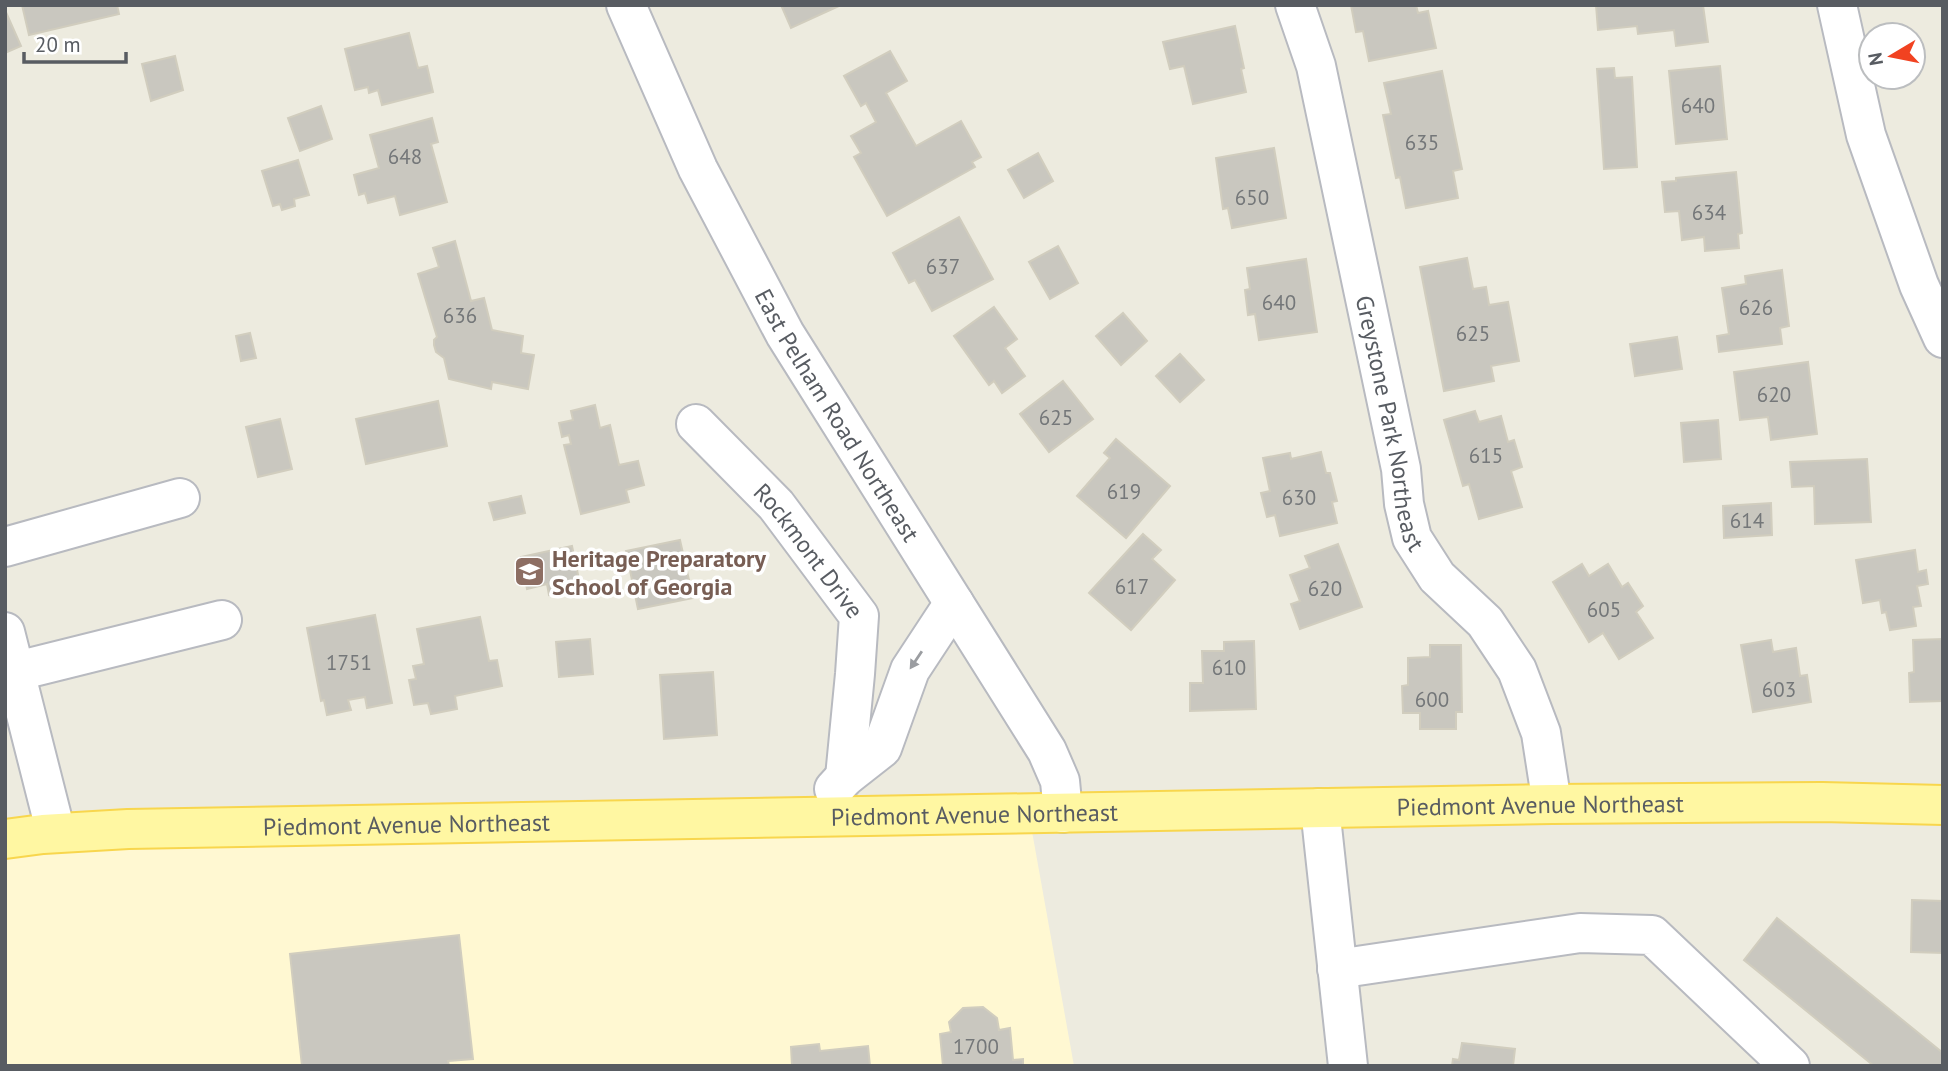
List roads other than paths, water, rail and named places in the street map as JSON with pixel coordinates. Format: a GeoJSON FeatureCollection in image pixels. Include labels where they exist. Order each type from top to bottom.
{"type":"FeatureCollection","features":[{"type":"Feature","properties":{"kind":"main road","name":"Piedmont Avenue Northeast"},"geometry":{"type":"LineString","coordinates":[[5,839],[128,829],[1552,804],[1943,804]]}},
{"type":"Feature","properties":{"kind":"street","name":"East Pelham Road Northeast"},"geometry":{"type":"LineString","coordinates":[[626,5],[698,169],[785,334],[1048,751],[1060,781],[1063,813]]}},
{"type":"Feature","properties":{"kind":"street","name":"Greystone Park Northeast"},"geometry":{"type":"LineString","coordinates":[[1295,5],[1316,66],[1401,469],[1404,504],[1412,538],[1437,577],[1485,622],[1517,670],[1541,733],[1552,804]]}},
{"type":"Feature","properties":{"kind":"street"},"geometry":{"type":"LineString","coordinates":[[1837,5],[1866,135],[1919,285],[1943,338]]}},
{"type":"Feature","properties":{"kind":"street","name":"Rockmont Drive"},"geometry":{"type":"LineString","coordinates":[[696,424],[776,505],[859,616],[845,777]]}},
{"type":"Feature","properties":{"kind":"street"},"geometry":{"type":"LineString","coordinates":[[5,547],[180,498]]}},
{"type":"Feature","properties":{"kind":"street"},"geometry":{"type":"LineString","coordinates":[[810,817],[845,777],[882,748],[910,670],[954,603]]}},
{"type":"Feature","properties":{"kind":"street"},"geometry":{"type":"LineString","coordinates":[[10,673],[222,620]]}},
{"type":"Feature","properties":{"kind":"street"},"geometry":{"type":"LineString","coordinates":[[5,632],[10,673],[56,833]]}},
{"type":"Feature","properties":{"kind":"street"},"geometry":{"type":"LineString","coordinates":[[1320,808],[1348,1066]]}},
{"type":"Feature","properties":{"kind":"street"},"geometry":{"type":"LineString","coordinates":[[1337,969],[1580,933],[1652,935],[1779,1055]]}},
{"type":"Feature","properties":{"kind":"place","name":"Heritage Preparatory School of Georgia"},"geometry":{"type":"Point","coordinates":[529,572]}}]}
